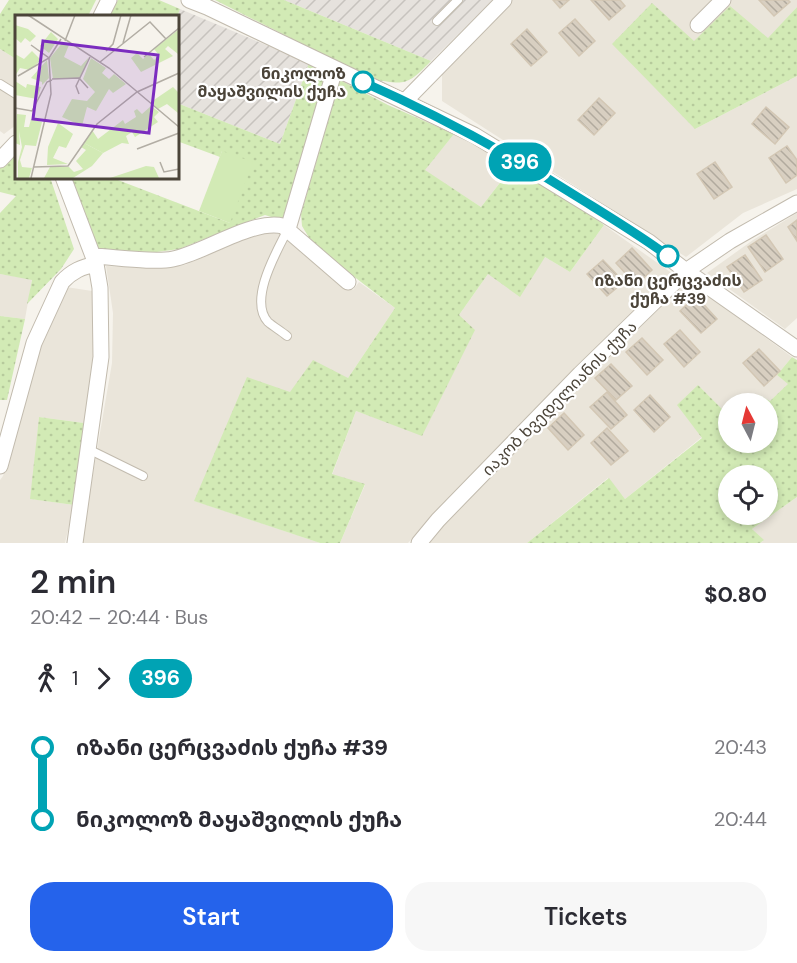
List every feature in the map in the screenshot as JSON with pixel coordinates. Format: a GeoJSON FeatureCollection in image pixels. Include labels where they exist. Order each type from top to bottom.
{"type":"FeatureCollection","features":[{"type":"Feature","properties":{"kind":"street"},"geometry":{"type":"LineString","coordinates":[[102,15],[109,0]]}},
{"type":"Feature","properties":{"kind":"street"},"geometry":{"type":"LineString","coordinates":[[189,0],[474,135],[570,191],[649,242],[686,271],[797,349]]}},
{"type":"Feature","properties":{"kind":"street"},"geometry":{"type":"LineString","coordinates":[[405,101],[504,0]]}},
{"type":"Feature","properties":{"kind":"street"},"geometry":{"type":"LineString","coordinates":[[698,25],[723,0]]}},
{"type":"Feature","properties":{"kind":"street"},"geometry":{"type":"LineString","coordinates":[[288,229],[335,69]]}},
{"type":"Feature","properties":{"kind":"street"},"geometry":{"type":"LineString","coordinates":[[0,160],[15,143]]}},
{"type":"Feature","properties":{"kind":"street"},"geometry":{"type":"LineString","coordinates":[[63,178],[95,260],[100,288],[101,357],[75,543]]}},
{"type":"Feature","properties":{"kind":"street","name":"იაკობ ხვედელიანის ქუჩა"},"geometry":{"type":"LineString","coordinates":[[419,543],[438,520],[580,374],[686,271],[730,241],[797,202]]}},
{"type":"Feature","properties":{"kind":"street"},"geometry":{"type":"LineString","coordinates":[[0,466],[34,343],[62,282],[70,273],[81,267],[95,260],[170,260],[194,253],[260,226],[273,224],[288,229],[348,282]]}},
{"type":"Feature","properties":{"kind":"lane"},"geometry":{"type":"LineString","coordinates":[[437,21],[458,0]]}},
{"type":"Feature","properties":{"kind":"lane"},"geometry":{"type":"LineString","coordinates":[[0,84],[15,93]]}},
{"type":"Feature","properties":{"kind":"lane"},"geometry":{"type":"LineString","coordinates":[[287,336],[268,321],[262,310],[264,279],[288,229]]}},
{"type":"Feature","properties":{"kind":"lane"},"geometry":{"type":"LineString","coordinates":[[88,449],[143,476]]}},
{"type":"Feature","properties":{"kind":"shaded area"},"geometry":{"type":"Polygon","coordinates":[[[284,0],[493,0],[431,61],[284,0]]]}},
{"type":"Feature","properties":{"kind":"shaded area"},"geometry":{"type":"Polygon","coordinates":[[[512,0],[797,0],[797,7],[695,129],[797,76],[797,189],[743,213],[686,257],[442,101],[442,73],[512,0]]]}},
{"type":"Feature","properties":{"kind":"shaded area"},"geometry":{"type":"Polygon","coordinates":[[[180,9],[309,63],[280,144],[178,103],[178,15],[180,9]]]}},
{"type":"Feature","properties":{"kind":"shaded area"},"geometry":{"type":"Polygon","coordinates":[[[0,49],[15,58],[15,126],[4,134],[0,131],[0,49]]]}},
{"type":"Feature","properties":{"kind":"shaded area"},"geometry":{"type":"Polygon","coordinates":[[[454,134],[514,165],[481,207],[424,170],[454,134]]]}},
{"type":"Feature","properties":{"kind":"shaded area"},"geometry":{"type":"Polygon","coordinates":[[[797,213],[797,318],[785,329],[707,273],[753,240],[797,213]]]}},
{"type":"Feature","properties":{"kind":"shaded area"},"geometry":{"type":"Polygon","coordinates":[[[604,225],[673,274],[433,514],[408,543],[340,543],[365,485],[332,475],[356,411],[422,435],[459,315],[488,274],[545,257],[570,272],[604,225]]]}},
{"type":"Feature","properties":{"kind":"shaded area"},"geometry":{"type":"Polygon","coordinates":[[[262,231],[280,234],[353,290],[359,282],[395,308],[348,378],[290,392],[195,501],[320,543],[81,543],[112,363],[113,313],[106,266],[155,268],[185,265],[262,231]]]}},
{"type":"Feature","properties":{"kind":"shaded area"},"geometry":{"type":"Polygon","coordinates":[[[0,274],[32,279],[25,319],[0,316],[0,274]]]}},
{"type":"Feature","properties":{"kind":"shaded area"},"geometry":{"type":"Polygon","coordinates":[[[688,281],[792,357],[777,375],[789,384],[778,394],[718,393],[718,405],[698,385],[702,437],[625,499],[608,478],[527,543],[427,543],[570,393],[688,281]]]}},
{"type":"Feature","properties":{"kind":"shaded area"},"geometry":{"type":"Polygon","coordinates":[[[66,287],[92,291],[96,356],[84,423],[39,417],[31,499],[74,505],[65,543],[0,543],[0,480],[42,343],[66,287]]]}},
{"type":"Feature","properties":{"kind":"shaded area"},"geometry":{"type":"Polygon","coordinates":[[[797,497],[797,543],[760,543],[763,541],[752,529],[758,525],[778,525],[778,511],[797,497]]]}},
{"type":"Feature","properties":{"kind":"green space"},"geometry":{"type":"Polygon","coordinates":[[[9,0],[96,0],[88,15],[15,15],[15,58],[0,49],[0,14],[9,0]]]}},
{"type":"Feature","properties":{"kind":"green space"},"geometry":{"type":"Polygon","coordinates":[[[118,0],[159,0],[180,9],[178,15],[110,15],[118,0]]]}},
{"type":"Feature","properties":{"kind":"green space"},"geometry":{"type":"Polygon","coordinates":[[[215,0],[284,0],[431,61],[405,82],[372,79],[215,0]]]}},
{"type":"Feature","properties":{"kind":"green space"},"geometry":{"type":"Polygon","coordinates":[[[652,3],[694,41],[730,6],[768,38],[797,7],[797,76],[695,129],[612,44],[652,3]]]}},
{"type":"Feature","properties":{"kind":"green space"},"geometry":{"type":"Polygon","coordinates":[[[309,63],[328,71],[284,221],[265,215],[179,249],[157,252],[98,251],[67,178],[113,178],[230,223],[222,151],[220,157],[178,141],[178,103],[280,144],[309,63]]]}},
{"type":"Feature","properties":{"kind":"green space"},"geometry":{"type":"Polygon","coordinates":[[[340,80],[388,105],[454,134],[425,170],[481,207],[514,165],[563,194],[604,225],[570,272],[545,257],[520,297],[488,274],[459,315],[475,330],[422,436],[356,411],[332,474],[365,484],[340,543],[320,543],[194,501],[247,377],[290,392],[313,360],[348,378],[395,308],[314,246],[302,226],[301,214],[340,80]]]}},
{"type":"Feature","properties":{"kind":"green space"},"geometry":{"type":"Polygon","coordinates":[[[15,151],[15,178],[50,178],[74,249],[61,269],[27,304],[32,280],[0,274],[0,213],[16,196],[0,192],[0,166],[15,151]]]}},
{"type":"Feature","properties":{"kind":"green space"},"geometry":{"type":"Polygon","coordinates":[[[222,151],[253,162],[230,223],[199,211],[222,151]]]}},
{"type":"Feature","properties":{"kind":"green space"},"geometry":{"type":"Polygon","coordinates":[[[0,316],[25,319],[7,400],[0,400],[0,316]]]}},
{"type":"Feature","properties":{"kind":"green space"},"geometry":{"type":"Polygon","coordinates":[[[792,357],[797,360],[797,497],[778,511],[778,465],[718,465],[718,525],[758,525],[752,529],[764,540],[760,543],[527,543],[609,478],[625,499],[702,438],[677,405],[698,385],[718,405],[718,453],[778,453],[778,393],[788,384],[777,375],[792,357]]]}},
{"type":"Feature","properties":{"kind":"green space"},"geometry":{"type":"Polygon","coordinates":[[[39,417],[84,423],[74,505],[30,499],[39,417]]]}},
{"type":"Feature","properties":{"kind":"building"},"geometry":{"type":"Polygon","coordinates":[[[553,0],[569,0],[560,8],[553,0]]]}},
{"type":"Feature","properties":{"kind":"building"},"geometry":{"type":"Polygon","coordinates":[[[591,0],[620,0],[625,6],[609,20],[591,0]]]}},
{"type":"Feature","properties":{"kind":"building"},"geometry":{"type":"Polygon","coordinates":[[[759,0],[788,0],[790,2],[774,16],[759,0]]]}},
{"type":"Feature","properties":{"kind":"building"},"geometry":{"type":"Polygon","coordinates":[[[575,19],[595,41],[579,56],[559,33],[575,19]]]}},
{"type":"Feature","properties":{"kind":"building"},"geometry":{"type":"Polygon","coordinates":[[[527,29],[547,52],[531,66],[511,44],[527,29]]]}},
{"type":"Feature","properties":{"kind":"building"},"geometry":{"type":"Polygon","coordinates":[[[599,98],[615,113],[594,135],[578,120],[599,98]]]}},
{"type":"Feature","properties":{"kind":"building"},"geometry":{"type":"Polygon","coordinates":[[[766,107],[789,127],[775,144],[752,124],[766,107]]]}},
{"type":"Feature","properties":{"kind":"building"},"geometry":{"type":"Polygon","coordinates":[[[787,146],[797,160],[797,175],[786,183],[769,158],[787,146]]]}},
{"type":"Feature","properties":{"kind":"building"},"geometry":{"type":"Polygon","coordinates":[[[715,162],[732,187],[714,199],[697,174],[715,162]]]}},
{"type":"Feature","properties":{"kind":"building"},"geometry":{"type":"Polygon","coordinates":[[[797,220],[797,241],[788,227],[797,220]]]}},
{"type":"Feature","properties":{"kind":"building"},"geometry":{"type":"Polygon","coordinates":[[[766,235],[783,259],[765,272],[748,247],[766,235]]]}},
{"type":"Feature","properties":{"kind":"building"},"geometry":{"type":"Polygon","coordinates":[[[632,248],[652,270],[636,285],[616,263],[632,248]]]}},
{"type":"Feature","properties":{"kind":"building"},"geometry":{"type":"Polygon","coordinates":[[[745,255],[762,280],[744,292],[727,267],[745,255]]]}},
{"type":"Feature","properties":{"kind":"building"},"geometry":{"type":"Polygon","coordinates":[[[603,260],[624,282],[607,296],[587,274],[603,260]]]}},
{"type":"Feature","properties":{"kind":"building"},"geometry":{"type":"Polygon","coordinates":[[[696,296],[717,319],[701,333],[680,311],[696,296]]]}},
{"type":"Feature","properties":{"kind":"building"},"geometry":{"type":"Polygon","coordinates":[[[680,330],[700,352],[684,367],[664,344],[680,330]]]}},
{"type":"Feature","properties":{"kind":"building"},"geometry":{"type":"Polygon","coordinates":[[[642,338],[663,360],[647,375],[626,352],[642,338]]]}},
{"type":"Feature","properties":{"kind":"building"},"geometry":{"type":"Polygon","coordinates":[[[759,349],[780,371],[764,386],[743,363],[759,349]]]}},
{"type":"Feature","properties":{"kind":"building"},"geometry":{"type":"Polygon","coordinates":[[[611,364],[632,386],[616,400],[595,378],[611,364]]]}},
{"type":"Feature","properties":{"kind":"building"},"geometry":{"type":"Polygon","coordinates":[[[607,392],[627,415],[611,429],[590,407],[607,392]]]}},
{"type":"Feature","properties":{"kind":"building"},"geometry":{"type":"Polygon","coordinates":[[[650,395],[670,417],[654,432],[634,410],[650,395]]]}},
{"type":"Feature","properties":{"kind":"building"},"geometry":{"type":"Polygon","coordinates":[[[564,413],[584,435],[568,450],[548,428],[564,413]]]}},
{"type":"Feature","properties":{"kind":"building"},"geometry":{"type":"Polygon","coordinates":[[[607,428],[628,451],[611,465],[591,443],[607,428]]]}},
{"type":"Feature","properties":{"kind":"bus line","name":"396"},"geometry":{"type":"LineString","coordinates":[[363,82],[474,135],[570,191],[668,256]]}},
{"type":"Feature","properties":{"kind":"place","name":"ნიკოლოზ მაყაშვილის ქუჩა"},"geometry":{"type":"Point","coordinates":[363,82]}},
{"type":"Feature","properties":{"kind":"place","name":"იზანი ცერცვაძის ქუჩა #39"},"geometry":{"type":"Point","coordinates":[668,256]}}]}
